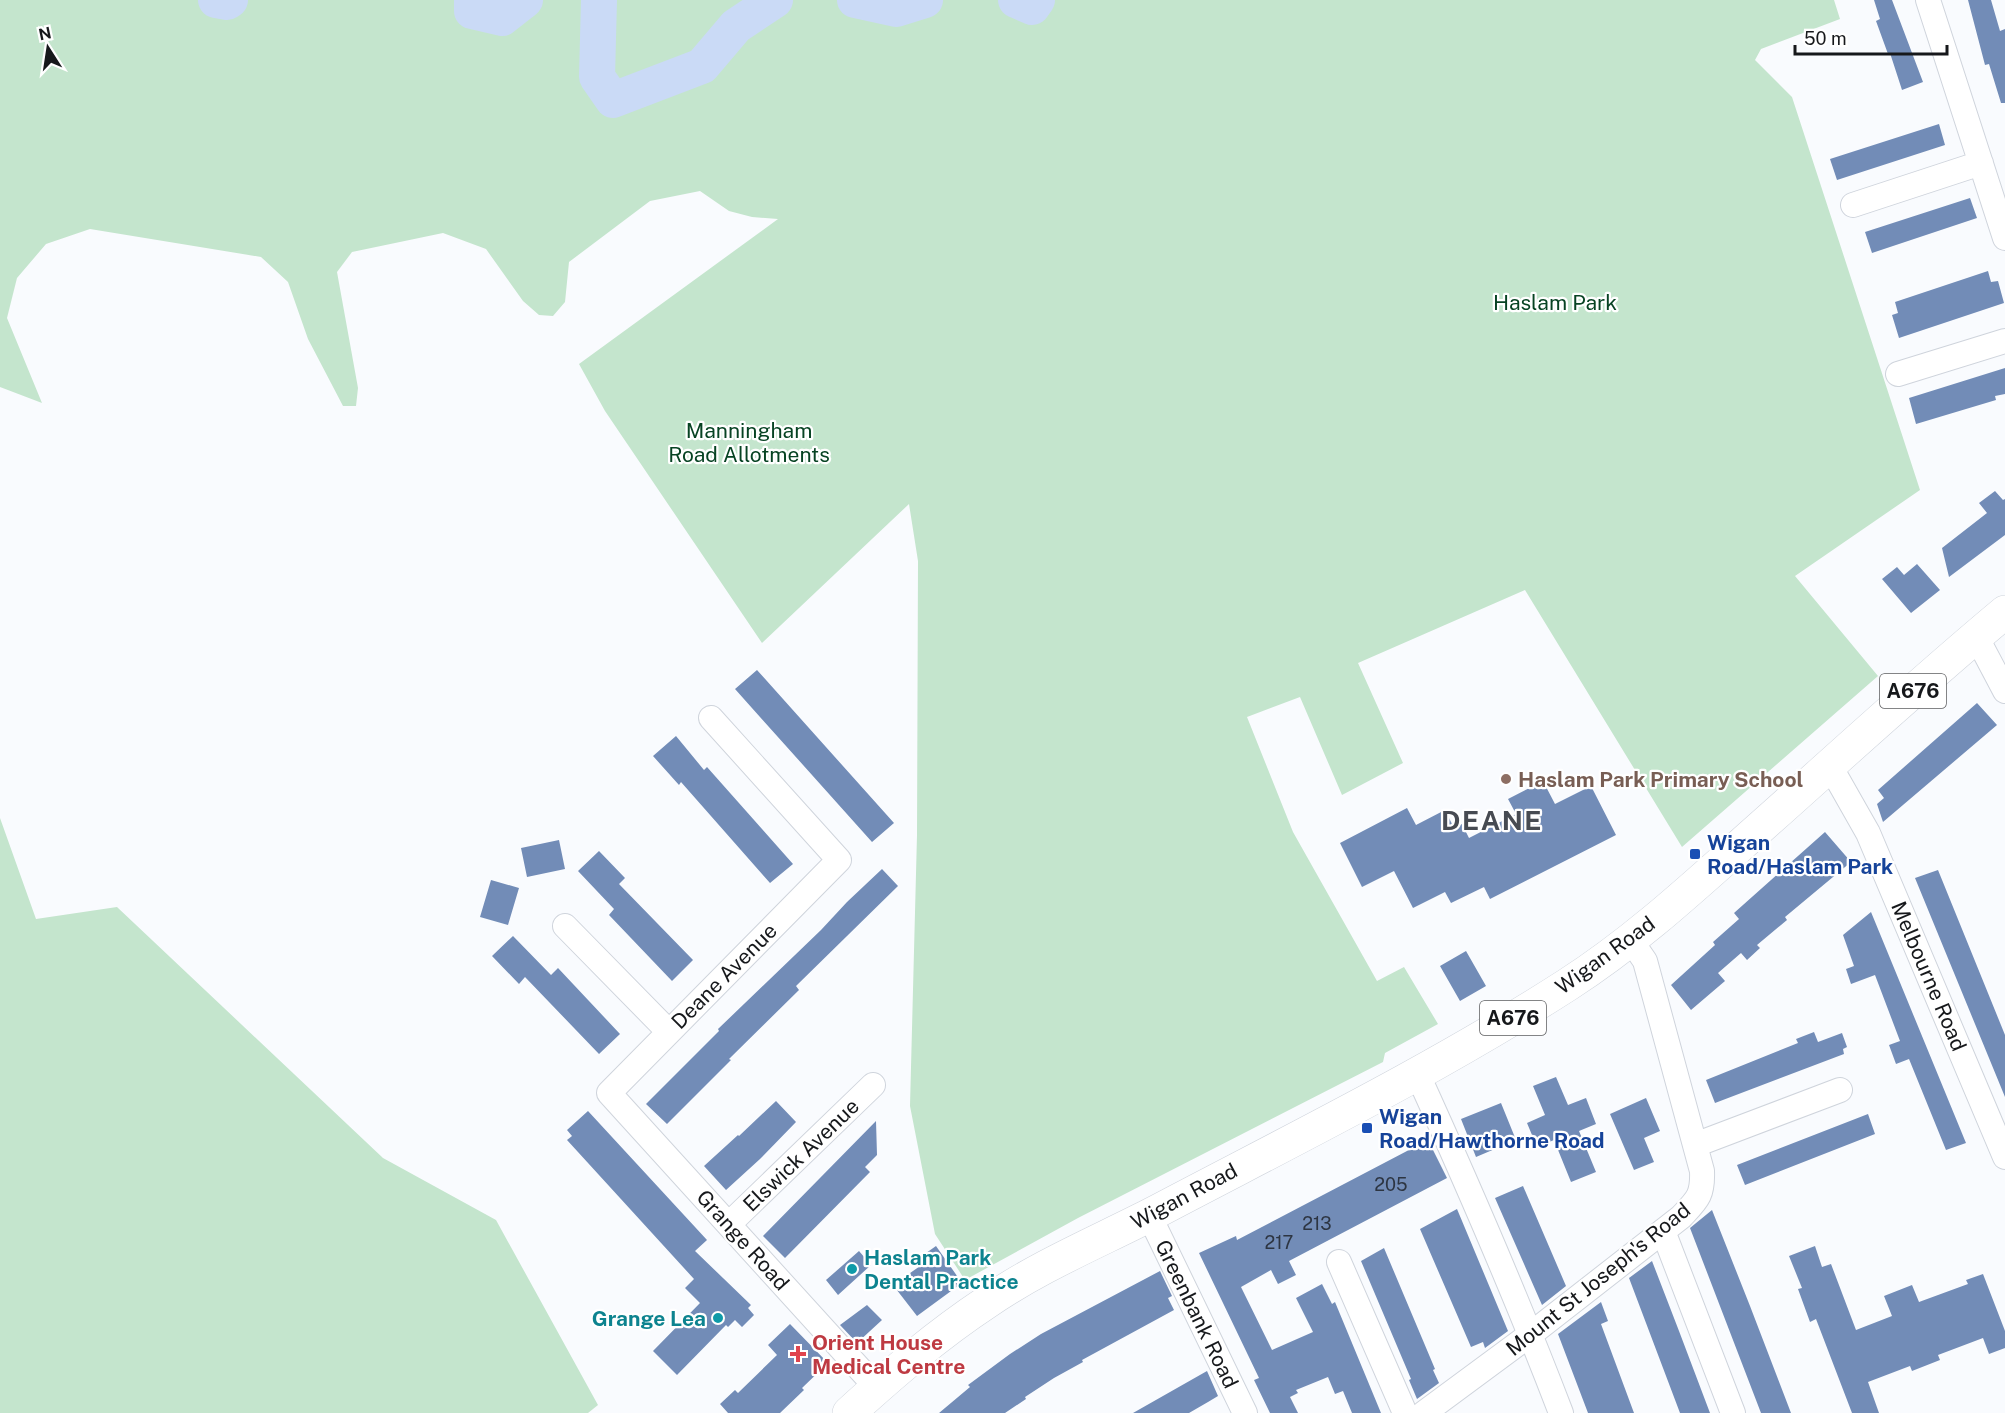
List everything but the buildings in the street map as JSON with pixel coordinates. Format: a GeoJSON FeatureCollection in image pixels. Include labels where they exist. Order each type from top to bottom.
{"type":"FeatureCollection","features":[{"type":"Feature","properties":{"kind":"main road","name":"Wigan Road"},"geometry":{"type":"LineString","coordinates":[[849,1413],[917,1352],[987,1301],[1043,1268],[1149,1215],[1417,1073],[1491,1032],[1570,983],[1681,898],[2005,612]]}},
{"type":"Feature","properties":{"kind":"street"},"geometry":{"type":"LineString","coordinates":[[1928,0],[2005,238]]}},
{"type":"Feature","properties":{"kind":"street"},"geometry":{"type":"LineString","coordinates":[[1853,205],[1981,164]]}},
{"type":"Feature","properties":{"kind":"street"},"geometry":{"type":"LineString","coordinates":[[1898,374],[2005,341]]}},
{"type":"Feature","properties":{"kind":"street"},"geometry":{"type":"LineString","coordinates":[[1976,636],[2005,691]]}},
{"type":"Feature","properties":{"kind":"street","name":"Deane Avenue"},"geometry":{"type":"LineString","coordinates":[[609,1093],[839,860],[711,718]]}},
{"type":"Feature","properties":{"kind":"street","name":"Melbourne Road"},"geometry":{"type":"LineString","coordinates":[[1830,766],[1868,833],[1997,1115],[2005,1157]]}},
{"type":"Feature","properties":{"kind":"street"},"geometry":{"type":"LineString","coordinates":[[566,926],[669,1032]]}},
{"type":"Feature","properties":{"kind":"street","name":"Mount St Joseph's Road"},"geometry":{"type":"LineString","coordinates":[[1424,1413],[1531,1334],[1681,1217],[1697,1200],[1703,1187],[1702,1171],[1645,961],[1630,939]]}},
{"type":"Feature","properties":{"kind":"street"},"geometry":{"type":"LineString","coordinates":[[1417,1073],[1531,1334],[1561,1413]]}},
{"type":"Feature","properties":{"kind":"street","name":"Elswick Avenue"},"geometry":{"type":"LineString","coordinates":[[729,1224],[873,1085]]}},
{"type":"Feature","properties":{"kind":"street"},"geometry":{"type":"LineString","coordinates":[[1695,1145],[1839,1090]]}},
{"type":"Feature","properties":{"kind":"street","name":"Grange Road"},"geometry":{"type":"LineString","coordinates":[[609,1093],[877,1388]]}},
{"type":"Feature","properties":{"kind":"street","name":"Greenbank Road"},"geometry":{"type":"LineString","coordinates":[[1149,1215],[1242,1412]]}},
{"type":"Feature","properties":{"kind":"street"},"geometry":{"type":"LineString","coordinates":[[1663,1231],[1732,1413]]}},
{"type":"Feature","properties":{"kind":"street"},"geometry":{"type":"LineString","coordinates":[[1339,1262],[1405,1413]]}},
{"type":"Feature","properties":{"kind":"green space","name":"Haslam Park"},"geometry":{"type":"Polygon","coordinates":[[[0,0],[1834,0],[1840,19],[1761,49],[1755,60],[1792,97],[1920,490],[1795,576],[1878,676],[1682,847],[1525,590],[1358,663],[1403,763],[1342,795],[1300,697],[1247,717],[1293,832],[1377,981],[1404,967],[1438,1024],[1385,1053],[1383,1062],[1078,1218],[965,1280],[935,1234],[910,1106],[917,835],[918,561],[909,504],[762,643],[605,411],[579,364],[778,219],[752,217],[729,211],[700,191],[650,201],[569,262],[565,302],[553,316],[539,315],[523,301],[486,249],[443,233],[352,252],[337,272],[358,388],[356,406],[343,406],[308,339],[288,282],[261,257],[90,229],[46,244],[17,278],[7,318],[42,403],[0,387],[0,0]]]}},
{"type":"Feature","properties":{"kind":"green space"},"geometry":{"type":"Polygon","coordinates":[[[0,818],[36,919],[117,907],[383,1158],[496,1220],[598,1405],[588,1413],[0,1413],[0,818]]]}},
{"type":"Feature","properties":{"kind":"waterway"},"geometry":{"type":"LineString","coordinates":[[216,0],[227,2],[230,0]]}},
{"type":"Feature","properties":{"kind":"waterway"},"geometry":{"type":"LineString","coordinates":[[472,0],[472,11],[502,18],[525,0]]}},
{"type":"Feature","properties":{"kind":"waterway"},"geometry":{"type":"LineString","coordinates":[[599,0],[597,77],[613,100],[702,66],[736,26],[775,0]]}},
{"type":"Feature","properties":{"kind":"waterway"},"geometry":{"type":"LineString","coordinates":[[855,0],[896,9],[925,0]]}},
{"type":"Feature","properties":{"kind":"waterway"},"geometry":{"type":"LineString","coordinates":[[1016,0],[1032,7],[1037,0]]}},
{"type":"Feature","properties":{"kind":"place","name":"Haslam Park Primary School"},"geometry":{"type":"Point","coordinates":[1506,779]}},
{"type":"Feature","properties":{"kind":"place","name":"Wigan Road/Haslam Park"},"geometry":{"type":"Point","coordinates":[1695,854]}},
{"type":"Feature","properties":{"kind":"place","name":"Wigan Road/Hawthorne Road"},"geometry":{"type":"Point","coordinates":[1367,1128]}},
{"type":"Feature","properties":{"kind":"place","name":"Haslam Park Dental Practice"},"geometry":{"type":"Point","coordinates":[852,1269]}},
{"type":"Feature","properties":{"kind":"place","name":"Grange Lea"},"geometry":{"type":"Point","coordinates":[718,1318]}},
{"type":"Feature","properties":{"kind":"place","name":"Orient House Medical Centre"},"geometry":{"type":"Point","coordinates":[798,1354]}},
{"type":"Feature","properties":{"kind":"district","name":"DEANE"},"geometry":{"type":"Point","coordinates":[1492,820]}},
{"type":"Feature","properties":{"kind":"park label","name":"Manningham Road Allotments"},"geometry":{"type":"Point","coordinates":[749,442]}}]}
